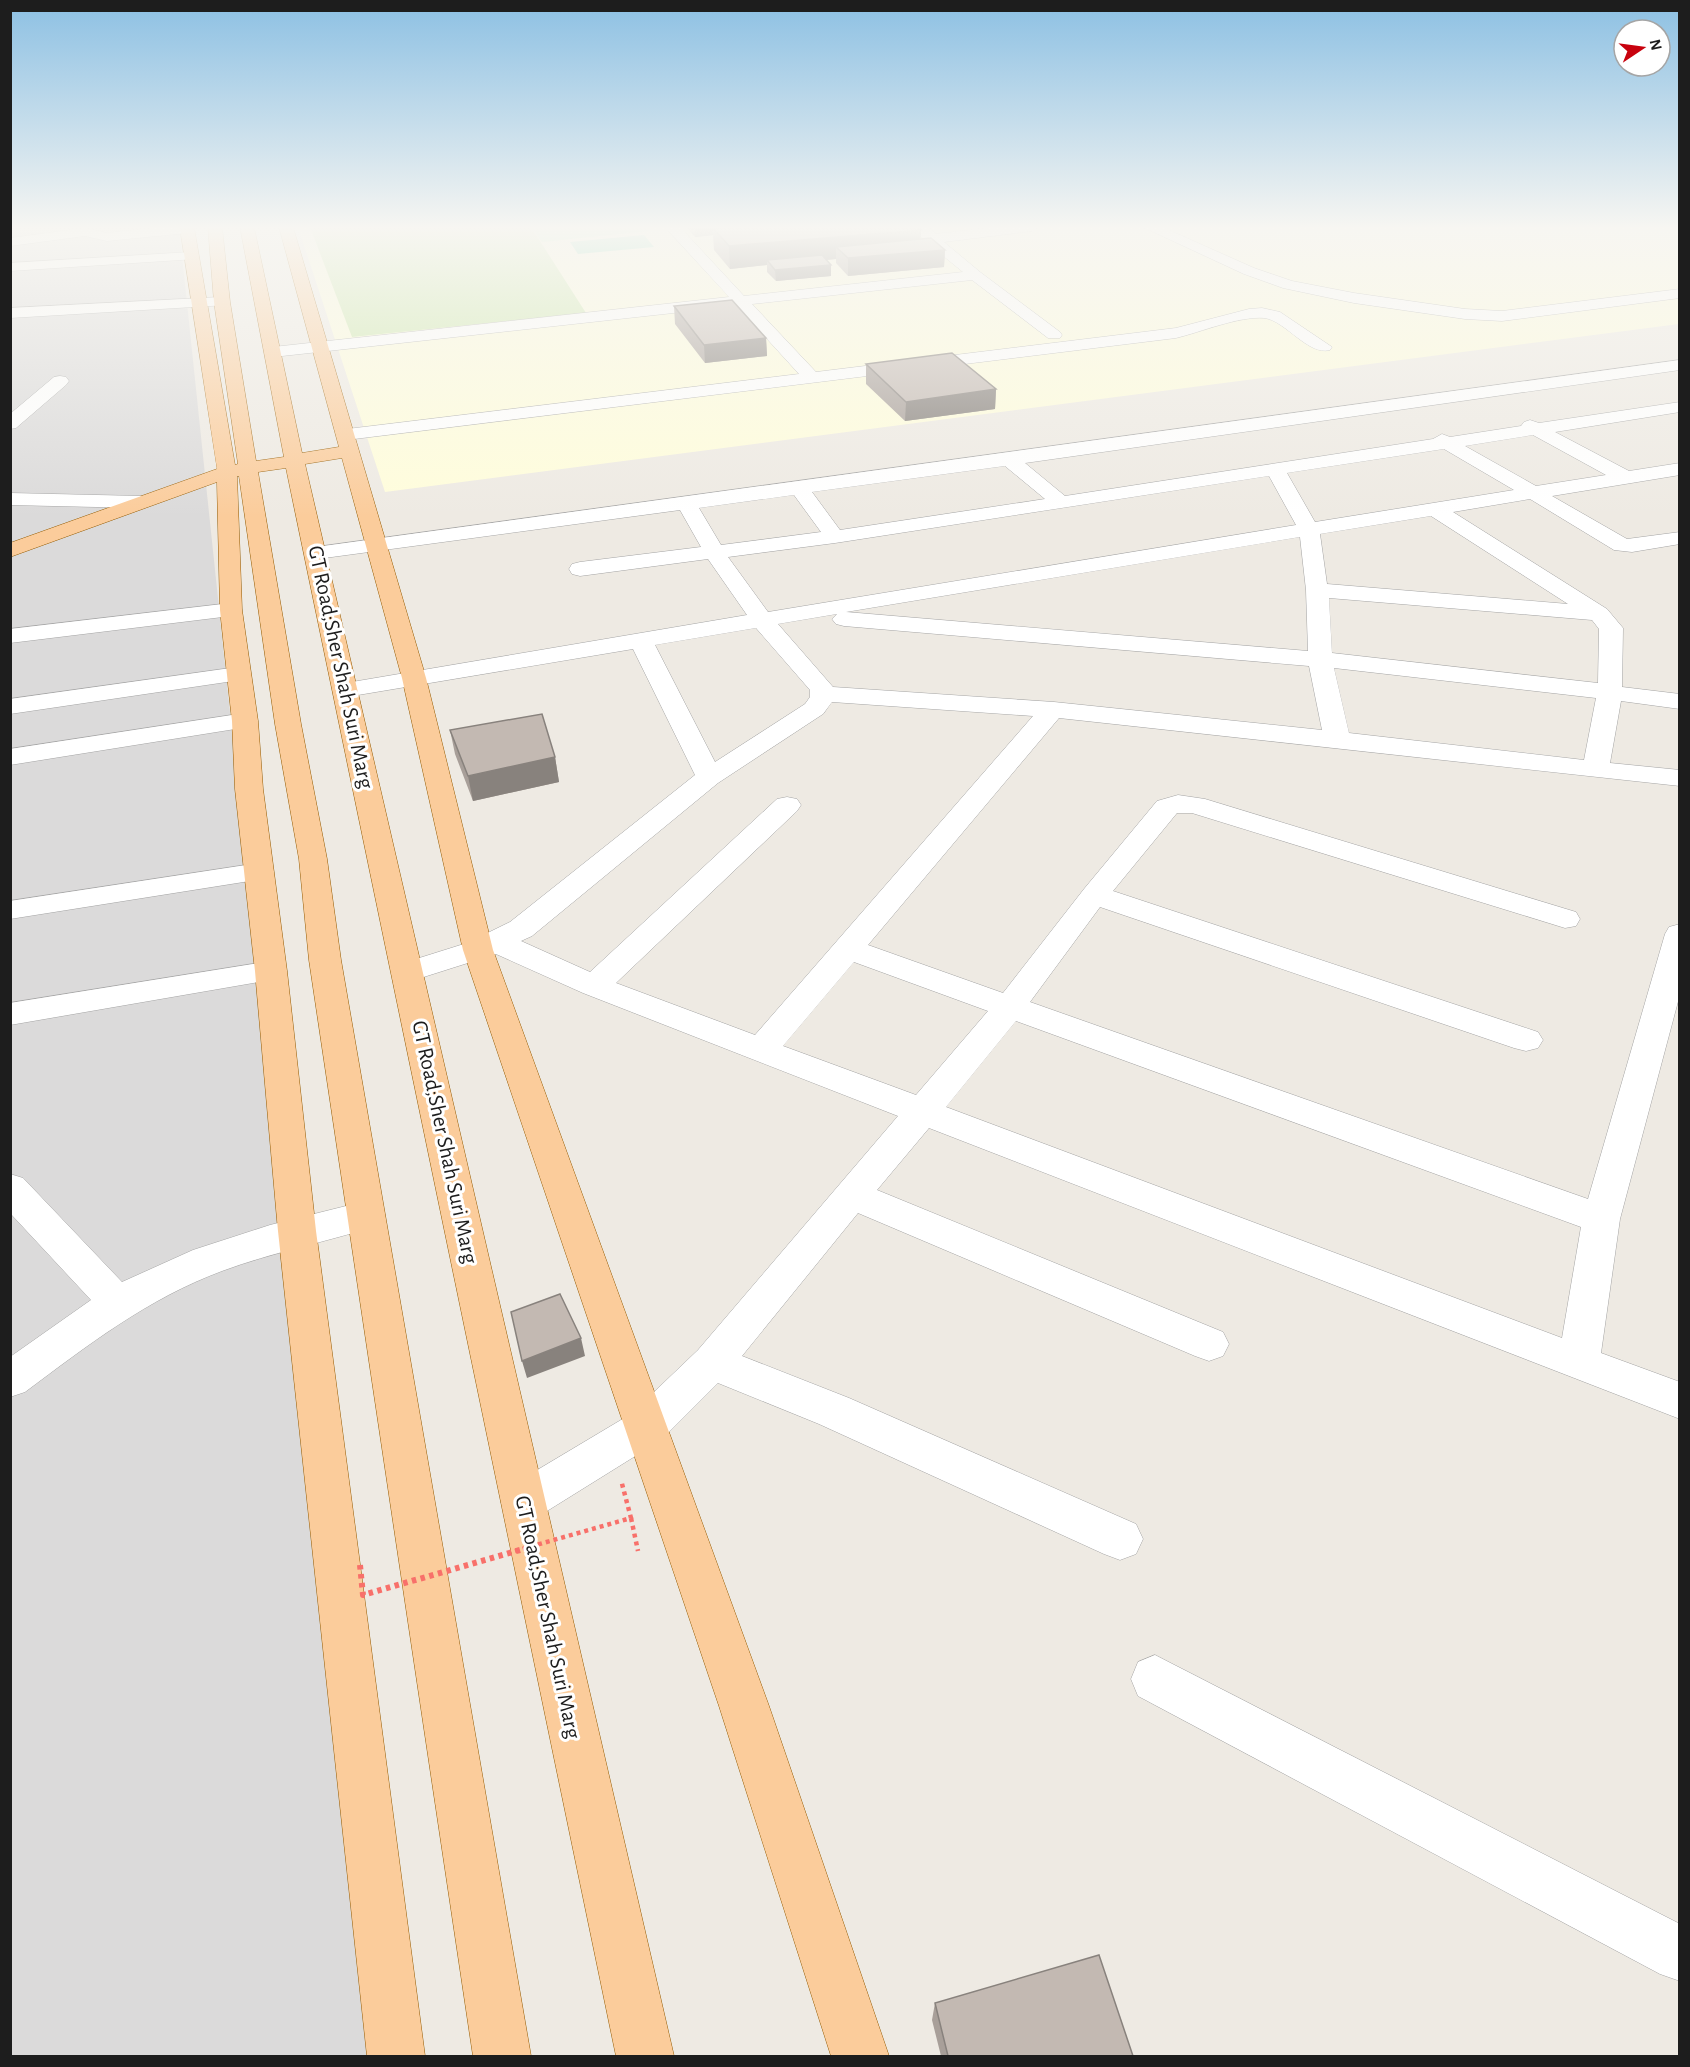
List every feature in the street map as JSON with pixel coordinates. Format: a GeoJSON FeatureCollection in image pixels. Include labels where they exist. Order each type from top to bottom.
{"type":"FeatureCollection","features":[{"type":"Feature","properties":{"kind":"main road"},"geometry":{"type":"LineString","coordinates":[[213,323],[237,470],[313,858],[325,960],[501,2056]]}},
{"type":"Feature","properties":{"kind":"main road","name":"GT Road;Sher Shah Suri Marg"},"geometry":{"type":"LineString","coordinates":[[267,323],[294,460],[645,2056]]}},
{"type":"Feature","properties":{"kind":"main road"},"geometry":{"type":"LineString","coordinates":[[314,323],[487,946],[646,1427],[744,1706],[860,2056]]}},
{"type":"Feature","properties":{"kind":"main road"},"geometry":{"type":"LineString","coordinates":[[10,551],[140,502],[237,470],[294,460],[348,442]]}},
{"type":"Feature","properties":{"kind":"main road"},"geometry":{"type":"LineString","coordinates":[[237,470],[231,610],[245,721],[297,1231],[396,2056]]}},
{"type":"Feature","properties":{"kind":"street"},"geometry":{"type":"LineString","coordinates":[[273,352],[531,323]]}},
{"type":"Feature","properties":{"kind":"street"},"geometry":{"type":"LineString","coordinates":[[762,323],[812,378]]}},
{"type":"Feature","properties":{"kind":"street"},"geometry":{"type":"LineString","coordinates":[[1039,323],[1054,335]]}},
{"type":"Feature","properties":{"kind":"street"},"geometry":{"type":"LineString","coordinates":[[348,442],[812,378],[1176,333],[1217,323]]}},
{"type":"Feature","properties":{"kind":"street"},"geometry":{"type":"LineString","coordinates":[[1287,323],[1324,347]]}},
{"type":"Feature","properties":{"kind":"street"},"geometry":{"type":"LineString","coordinates":[[316,553],[904,474],[1680,364]]}},
{"type":"Feature","properties":{"kind":"street"},"geometry":{"type":"LineString","coordinates":[[1613,374],[1678,407]]}},
{"type":"Feature","properties":{"kind":"street"},"geometry":{"type":"LineString","coordinates":[[10,424],[60,381]]}},
{"type":"Feature","properties":{"kind":"street"},"geometry":{"type":"LineString","coordinates":[[1471,394],[1626,478]]}},
{"type":"Feature","properties":{"kind":"street"},"geometry":{"type":"LineString","coordinates":[[1383,406],[1537,493],[1622,545],[1632,546],[1680,538]]}},
{"type":"Feature","properties":{"kind":"street"},"geometry":{"type":"LineString","coordinates":[[580,569],[715,554],[835,537],[1275,471],[1678,407]]}},
{"type":"Feature","properties":{"kind":"street"},"geometry":{"type":"LineString","coordinates":[[1292,419],[1358,458]]}},
{"type":"Feature","properties":{"kind":"street"},"geometry":{"type":"LineString","coordinates":[[1104,444],[1123,459]]}},
{"type":"Feature","properties":{"kind":"street"},"geometry":{"type":"LineString","coordinates":[[1008,458],[1062,503]]}},
{"type":"Feature","properties":{"kind":"street"},"geometry":{"type":"LineString","coordinates":[[346,690],[640,639],[1680,469]]}},
{"type":"Feature","properties":{"kind":"street"},"geometry":{"type":"LineString","coordinates":[[1275,471],[1309,529],[1317,590],[1320,660],[1337,739]]}},
{"type":"Feature","properties":{"kind":"street"},"geometry":{"type":"LineString","coordinates":[[1141,473],[1159,488]]}},
{"type":"Feature","properties":{"kind":"street"},"geometry":{"type":"LineString","coordinates":[[904,474],[918,489]]}},
{"type":"Feature","properties":{"kind":"street"},"geometry":{"type":"LineString","coordinates":[[798,487],[835,537]]}},
{"type":"Feature","properties":{"kind":"street"},"geometry":{"type":"LineString","coordinates":[[10,499],[140,502]]}},
{"type":"Feature","properties":{"kind":"street"},"geometry":{"type":"LineString","coordinates":[[686,502],[715,554],[762,620],[824,694]]}},
{"type":"Feature","properties":{"kind":"street"},"geometry":{"type":"LineString","coordinates":[[933,505],[948,520]]}},
{"type":"Feature","properties":{"kind":"street"},"geometry":{"type":"LineString","coordinates":[[1436,510],[1599,614],[1611,628],[1610,692],[1596,769]]}},
{"type":"Feature","properties":{"kind":"street"},"geometry":{"type":"LineString","coordinates":[[1317,590],[1599,614]]}},
{"type":"Feature","properties":{"kind":"street"},"geometry":{"type":"LineString","coordinates":[[10,636],[231,610]]}},
{"type":"Feature","properties":{"kind":"street"},"geometry":{"type":"LineString","coordinates":[[797,615],[1484,675],[1680,702]]}},
{"type":"Feature","properties":{"kind":"street"},"geometry":{"type":"LineString","coordinates":[[640,639],[709,777]]}},
{"type":"Feature","properties":{"kind":"street"},"geometry":{"type":"LineString","coordinates":[[10,707],[238,674]]}},
{"type":"Feature","properties":{"kind":"street"},"geometry":{"type":"LineString","coordinates":[[824,694],[1052,710],[1337,739],[1490,759],[1680,778]]}},
{"type":"Feature","properties":{"kind":"street"},"geometry":{"type":"LineString","coordinates":[[408,972],[487,946],[532,920],[709,777],[814,709],[824,694]]}},
{"type":"Feature","properties":{"kind":"street"},"geometry":{"type":"LineString","coordinates":[[761,1050],[1052,710]]}},
{"type":"Feature","properties":{"kind":"street"},"geometry":{"type":"LineString","coordinates":[[10,757],[245,721]]}},
{"type":"Feature","properties":{"kind":"street"},"geometry":{"type":"LineString","coordinates":[[523,1502],[646,1427],[712,1362],[1009,1008],[1094,895],[1167,807],[1185,803],[1565,919]]}},
{"type":"Feature","properties":{"kind":"street"},"geometry":{"type":"LineString","coordinates":[[594,986],[787,805]]}},
{"type":"Feature","properties":{"kind":"street"},"geometry":{"type":"LineString","coordinates":[[10,910],[259,872]]}},
{"type":"Feature","properties":{"kind":"street"},"geometry":{"type":"LineString","coordinates":[[1094,895],[1526,1040]]}},
{"type":"Feature","properties":{"kind":"street"},"geometry":{"type":"LineString","coordinates":[[1579,1362],[1602,1220],[1680,934]]}},
{"type":"Feature","properties":{"kind":"street"},"geometry":{"type":"LineString","coordinates":[[487,946],[1680,1401]]}},
{"type":"Feature","properties":{"kind":"street"},"geometry":{"type":"LineString","coordinates":[[848,949],[1602,1220]]}},
{"type":"Feature","properties":{"kind":"street"},"geometry":{"type":"LineString","coordinates":[[10,1014],[271,971]]}},
{"type":"Feature","properties":{"kind":"street"},"geometry":{"type":"LineString","coordinates":[[10,1188],[118,1303]]}},
{"type":"Feature","properties":{"kind":"street"},"geometry":{"type":"LineString","coordinates":[[852,1195],[1209,1344]]}},
{"type":"Feature","properties":{"kind":"street"},"geometry":{"type":"LineString","coordinates":[[10,1380],[118,1303],[171,1276],[297,1231],[366,1215]]}},
{"type":"Feature","properties":{"kind":"street"},"geometry":{"type":"LineString","coordinates":[[712,1362],[834,1411],[1120,1539]]}},
{"type":"Feature","properties":{"kind":"street"},"geometry":{"type":"LineString","coordinates":[[1155,1679],[1680,1954]]}},
{"type":"Feature","properties":{"kind":"path"},"geometry":{"type":"LineString","coordinates":[[621,1480],[638,1552]]}},
{"type":"Feature","properties":{"kind":"path"},"geometry":{"type":"LineString","coordinates":[[360,1565],[363,1595],[631,1518]]}},
{"type":"Feature","properties":{"kind":"shaded area"},"geometry":{"type":"Polygon","coordinates":[[[11,323],[189,323],[371,2056],[11,2056],[11,323]]]}},
{"type":"Feature","properties":{"kind":"shaded area"},"geometry":{"type":"Polygon","coordinates":[[[330,323],[1679,323],[1679,324],[385,492],[330,323]]]}},
{"type":"Feature","properties":{"kind":"green space"},"geometry":{"type":"Polygon","coordinates":[[[347,323],[484,323],[352,337],[347,323]]]}},
{"type":"Feature","properties":{"kind":"building"},"geometry":{"type":"Polygon","coordinates":[[[687,323],[753,323],[766,338],[704,345],[687,323]]]}},
{"type":"Feature","properties":{"kind":"building"},"geometry":{"type":"Polygon","coordinates":[[[952,353],[996,389],[906,402],[866,364],[952,353]]]}},
{"type":"Feature","properties":{"kind":"building"},"geometry":{"type":"Polygon","coordinates":[[[542,714],[555,757],[468,776],[450,730],[542,714]]]}},
{"type":"Feature","properties":{"kind":"building"},"geometry":{"type":"Polygon","coordinates":[[[560,1294],[581,1338],[522,1361],[511,1312],[560,1294]]]}},
{"type":"Feature","properties":{"kind":"building"},"geometry":{"type":"Polygon","coordinates":[[[1099,1955],[1133,2056],[948,2056],[935,2003],[1099,1955]]]}}]}
